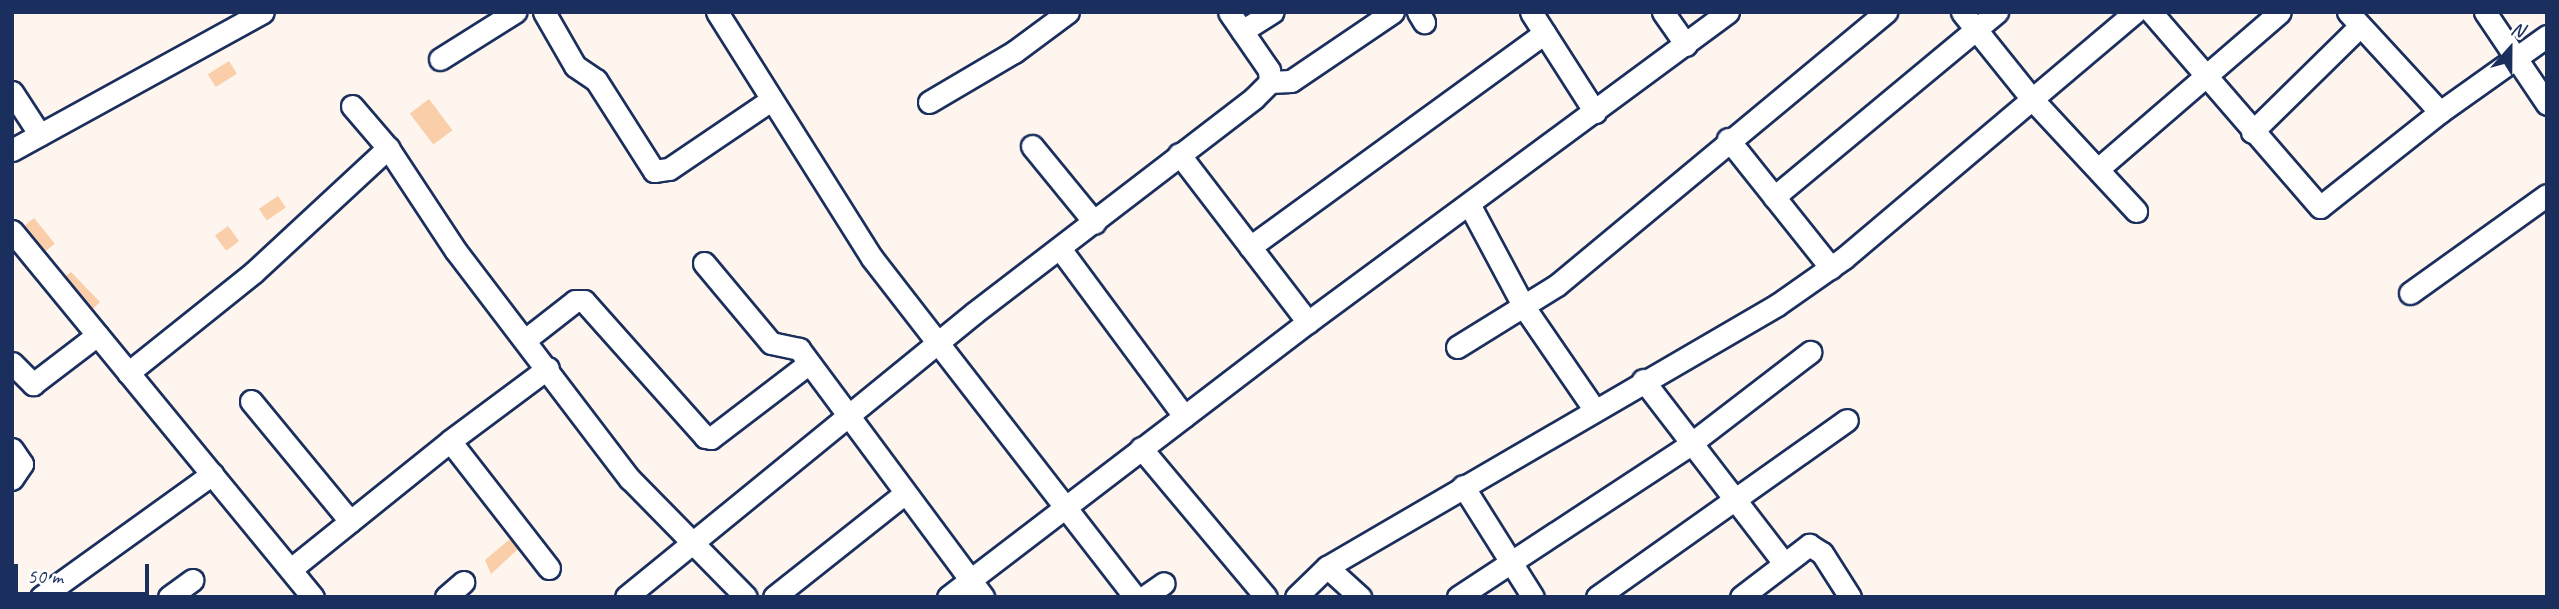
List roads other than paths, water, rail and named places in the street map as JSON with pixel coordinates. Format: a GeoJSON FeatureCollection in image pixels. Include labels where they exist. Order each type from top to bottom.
{"type":"FeatureCollection","features":[{"type":"Feature","properties":{"kind":"street"},"geometry":{"type":"LineString","coordinates":[[12,150],[262,12]]}},
{"type":"Feature","properties":{"kind":"street"},"geometry":{"type":"LineString","coordinates":[[440,59],[515,12]]}},
{"type":"Feature","properties":{"kind":"street"},"geometry":{"type":"LineString","coordinates":[[544,12],[575,66],[596,80],[654,171],[669,169],[771,100]]}},
{"type":"Feature","properties":{"kind":"street"},"geometry":{"type":"LineString","coordinates":[[717,12],[872,258],[941,341],[1068,504],[1135,597]]}},
{"type":"Feature","properties":{"kind":"street"},"geometry":{"type":"LineString","coordinates":[[929,102],[1014,52],[1068,12]]}},
{"type":"Feature","properties":{"kind":"street"},"geometry":{"type":"LineString","coordinates":[[1229,12],[1266,63],[1270,82]]}},
{"type":"Feature","properties":{"kind":"street"},"geometry":{"type":"LineString","coordinates":[[1242,31],[1273,12]]}},
{"type":"Feature","properties":{"kind":"street"},"geometry":{"type":"LineString","coordinates":[[626,597],[941,341],[1061,250],[1270,82],[1291,81],[1393,12]]}},
{"type":"Feature","properties":{"kind":"street"},"geometry":{"type":"LineString","coordinates":[[1531,12],[1595,112]]}},
{"type":"Feature","properties":{"kind":"street"},"geometry":{"type":"LineString","coordinates":[[1662,12],[1686,44]]}},
{"type":"Feature","properties":{"kind":"street"},"geometry":{"type":"LineString","coordinates":[[948,597],[977,588],[1068,504],[1141,448],[1728,12]]}},
{"type":"Feature","properties":{"kind":"street"},"geometry":{"type":"LineString","coordinates":[[1457,347],[1557,285],[1728,139],[1886,12]]}},
{"type":"Feature","properties":{"kind":"street"},"geometry":{"type":"LineString","coordinates":[[1962,12],[2032,99],[2136,211]]}},
{"type":"Feature","properties":{"kind":"street"},"geometry":{"type":"LineString","coordinates":[[1774,197],[1997,12]]}},
{"type":"Feature","properties":{"kind":"street"},"geometry":{"type":"LineString","coordinates":[[1296,597],[1327,567],[1643,380],[1777,305],[1831,268],[2135,12]]}},
{"type":"Feature","properties":{"kind":"street"},"geometry":{"type":"LineString","coordinates":[[2151,12],[2252,132],[2323,207],[2440,111],[2547,36]]}},
{"type":"Feature","properties":{"kind":"street"},"geometry":{"type":"LineString","coordinates":[[2098,169],[2207,79],[2280,12]]}},
{"type":"Feature","properties":{"kind":"street"},"geometry":{"type":"LineString","coordinates":[[2485,12],[2547,104]]}},
{"type":"Feature","properties":{"kind":"street"},"geometry":{"type":"LineString","coordinates":[[2252,132],[2354,19],[2440,111]]}},
{"type":"Feature","properties":{"kind":"street"},"geometry":{"type":"LineString","coordinates":[[1251,247],[1545,33]]}},
{"type":"Feature","properties":{"kind":"street"},"geometry":{"type":"LineString","coordinates":[[12,92],[40,135]]}},
{"type":"Feature","properties":{"kind":"street"},"geometry":{"type":"LineString","coordinates":[[352,106],[388,148],[456,251],[548,368],[630,479],[746,597]]}},
{"type":"Feature","properties":{"kind":"street"},"geometry":{"type":"LineString","coordinates":[[1728,139],[1831,268]]}},
{"type":"Feature","properties":{"kind":"street"},"geometry":{"type":"LineString","coordinates":[[1032,146],[1095,223]]}},
{"type":"Feature","properties":{"kind":"street"},"geometry":{"type":"LineString","coordinates":[[128,373],[254,272],[388,148]]}},
{"type":"Feature","properties":{"kind":"street"},"geometry":{"type":"LineString","coordinates":[[1179,154],[1308,322]]}},
{"type":"Feature","properties":{"kind":"street"},"geometry":{"type":"LineString","coordinates":[[2410,293],[2547,195]]}},
{"type":"Feature","properties":{"kind":"street"},"geometry":{"type":"LineString","coordinates":[[1469,205],[1524,307],[1594,409]]}},
{"type":"Feature","properties":{"kind":"street"},"geometry":{"type":"LineString","coordinates":[[12,231],[313,597]]}},
{"type":"Feature","properties":{"kind":"street"},"geometry":{"type":"LineString","coordinates":[[1061,250],[1184,416]]}},
{"type":"Feature","properties":{"kind":"street"},"geometry":{"type":"LineString","coordinates":[[704,263],[771,343],[794,345],[977,588]]}},
{"type":"Feature","properties":{"kind":"street"},"geometry":{"type":"LineString","coordinates":[[526,340],[571,304],[584,301],[705,437],[711,438],[809,363]]}},
{"type":"Feature","properties":{"kind":"street"},"geometry":{"type":"LineString","coordinates":[[12,363],[33,384],[97,335]]}},
{"type":"Feature","properties":{"kind":"street"},"geometry":{"type":"LineString","coordinates":[[1458,597],[1689,445],[1810,352]]}},
{"type":"Feature","properties":{"kind":"street"},"geometry":{"type":"LineString","coordinates":[[291,569],[450,441],[548,368]]}},
{"type":"Feature","properties":{"kind":"street"},"geometry":{"type":"LineString","coordinates":[[1643,380],[1689,445],[1784,563]]}},
{"type":"Feature","properties":{"kind":"street"},"geometry":{"type":"LineString","coordinates":[[251,401],[350,522]]}},
{"type":"Feature","properties":{"kind":"street"},"geometry":{"type":"LineString","coordinates":[[1597,597],[1735,502],[1847,420]]}},
{"type":"Feature","properties":{"kind":"street"},"geometry":{"type":"LineString","coordinates":[[450,441],[550,568]]}},
{"type":"Feature","properties":{"kind":"street"},"geometry":{"type":"LineString","coordinates":[[1141,448],[1266,597]]}},
{"type":"Feature","properties":{"kind":"street"},"geometry":{"type":"LineString","coordinates":[[12,449],[22,464],[12,479]]}},
{"type":"Feature","properties":{"kind":"street"},"geometry":{"type":"LineString","coordinates":[[41,597],[212,474]]}},
{"type":"Feature","properties":{"kind":"street"},"geometry":{"type":"LineString","coordinates":[[1463,486],[1533,597]]}},
{"type":"Feature","properties":{"kind":"street"},"geometry":{"type":"LineString","coordinates":[[774,597],[904,494]]}},
{"type":"Feature","properties":{"kind":"street"},"geometry":{"type":"LineString","coordinates":[[1741,597],[1804,547],[1814,546],[1850,597]]}},
{"type":"Feature","properties":{"kind":"street"},"geometry":{"type":"LineString","coordinates":[[1327,567],[1360,597]]}},
{"type":"Feature","properties":{"kind":"street"},"geometry":{"type":"LineString","coordinates":[[169,597],[192,580]]}},
{"type":"Feature","properties":{"kind":"street"},"geometry":{"type":"LineString","coordinates":[[446,597],[463,582]]}},
{"type":"Feature","properties":{"kind":"street"},"geometry":{"type":"LineString","coordinates":[[1144,597],[1164,583]]}}]}
